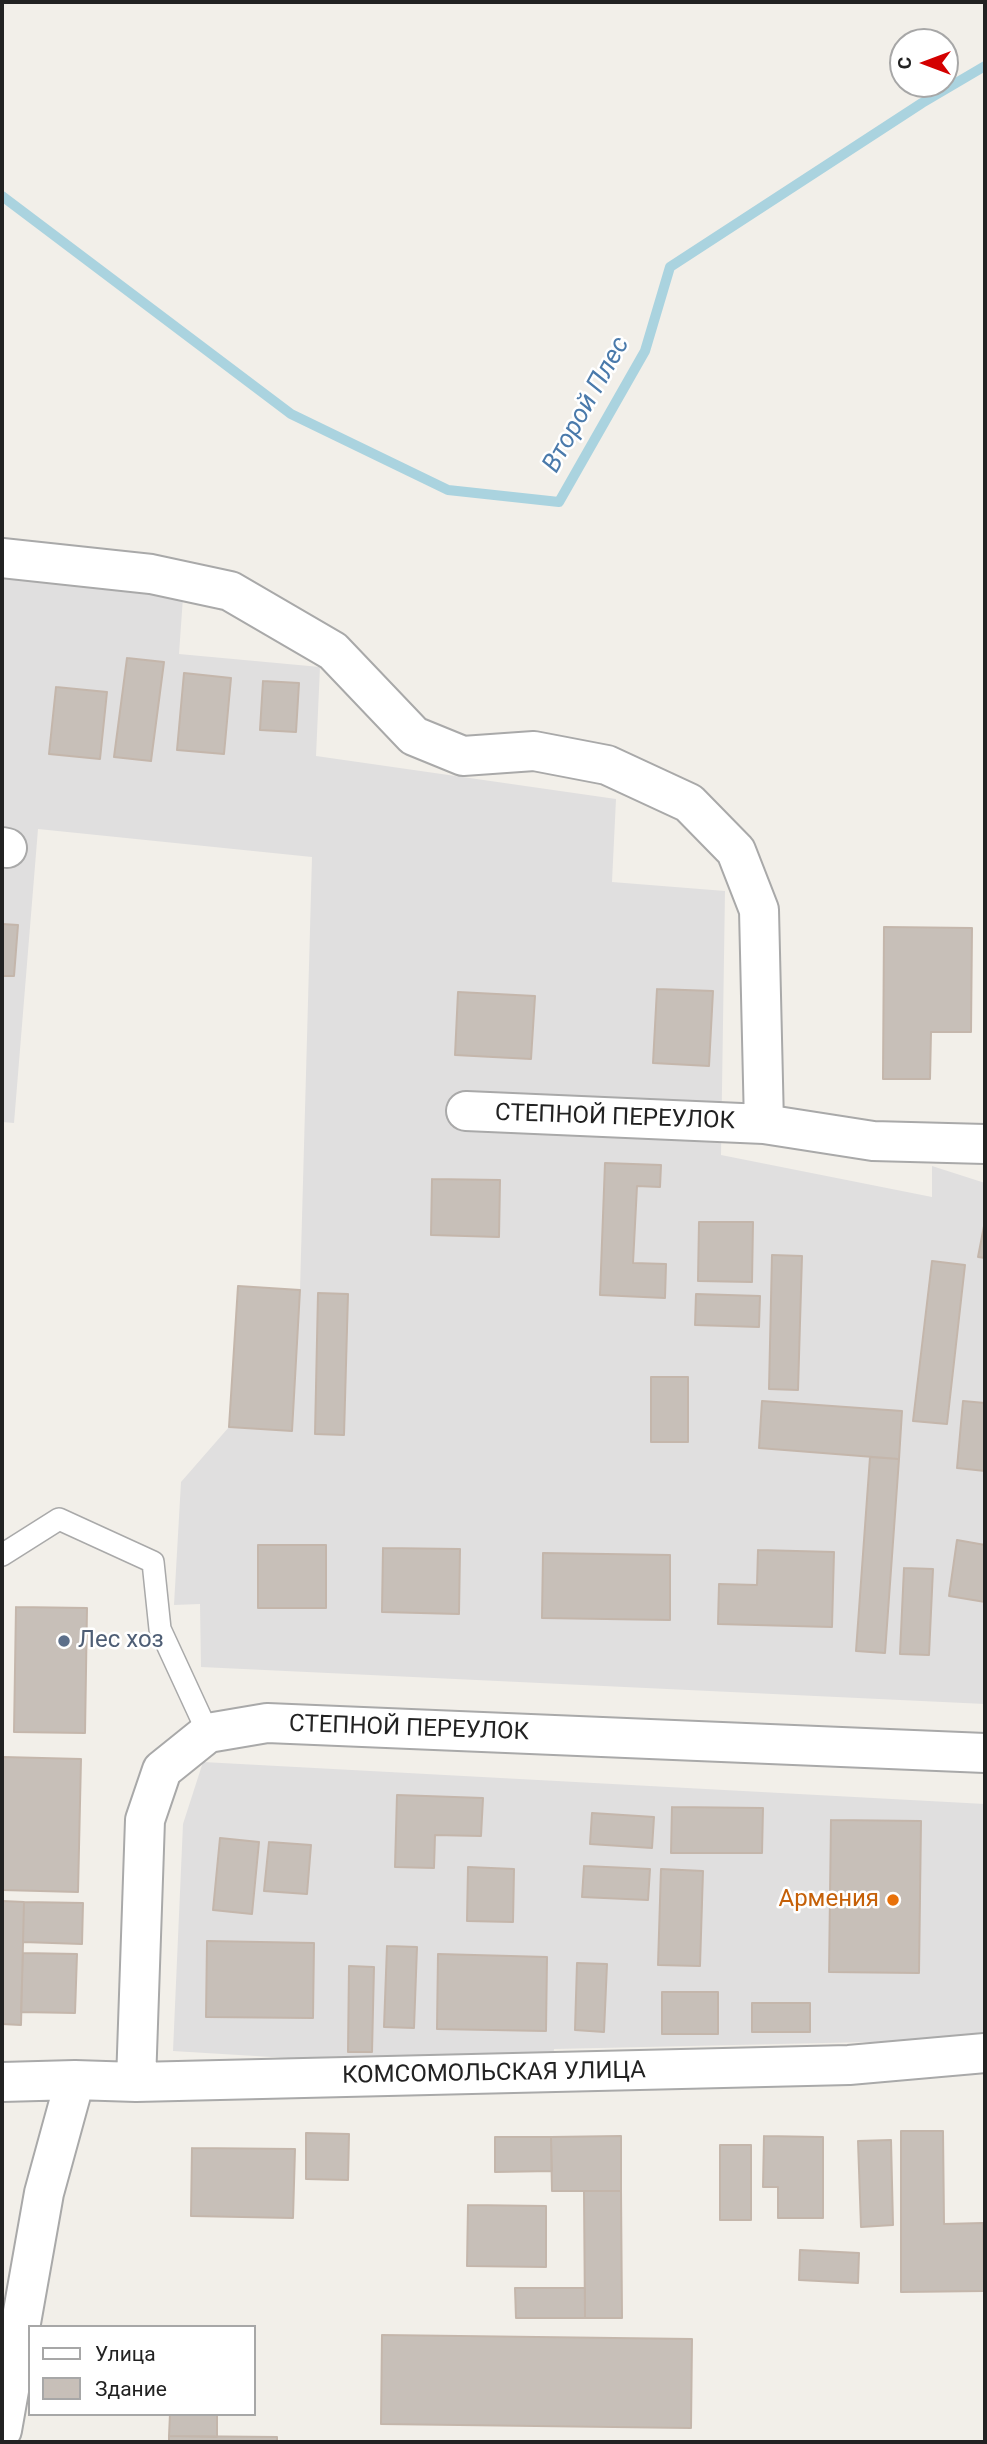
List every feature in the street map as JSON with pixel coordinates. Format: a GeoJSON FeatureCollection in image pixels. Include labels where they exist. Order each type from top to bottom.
{"type":"FeatureCollection","features":[{"type":"Feature","properties":{"kind":"street","name":"СТЕПНОЙ ПЕРЕУЛОК"},"geometry":{"type":"LineString","coordinates":[[2,558],[151,574],[230,591],[333,651],[414,736],[463,756],[534,751],[607,765],[689,803],[736,851],[759,910],[764,1124]]}},
{"type":"Feature","properties":{"kind":"street","name":"СТЕПНОЙ ПЕРЕУЛОК"},"geometry":{"type":"LineString","coordinates":[[466,1111],[764,1124],[873,1141],[985,1144]]}},
{"type":"Feature","properties":{"kind":"street","name":"СТЕПНОЙ ПЕРЕУЛОК"},"geometry":{"type":"LineString","coordinates":[[136,2082],[145,1820],[162,1770],[208,1733],[267,1723],[985,1753]]}},
{"type":"Feature","properties":{"kind":"street","name":"КОМСОМОЛЬСКАЯ УЛИЦА"},"geometry":{"type":"LineString","coordinates":[[2,2082],[136,2082],[849,2065],[985,2053]]}},
{"type":"Feature","properties":{"kind":"street"},"geometry":{"type":"LineString","coordinates":[[2,2430],[44,2193],[75,2080]]}},
{"type":"Feature","properties":{"kind":"lane"},"geometry":{"type":"LineString","coordinates":[[2,1555],[59,1519],[153,1562],[160,1629],[208,1733]]}},
{"type":"Feature","properties":{"kind":"shaded area"},"geometry":{"type":"Polygon","coordinates":[[[2,575],[183,597],[179,654],[320,667],[316,756],[616,799],[612,882],[725,891],[721,1155],[932,1197],[932,1166],[985,1183],[985,1704],[201,1667],[200,1604],[174,1605],[181,1482],[229,1427],[292,1431],[300,1290],[312,857],[38,829],[14,1123],[2,1122],[2,575]]]}},
{"type":"Feature","properties":{"kind":"shaded area"},"geometry":{"type":"Polygon","coordinates":[[[203,1762],[985,1804],[985,2032],[914,2041],[554,2049],[551,2074],[173,2051],[183,1824],[203,1762]]]}},
{"type":"Feature","properties":{"kind":"building"},"geometry":{"type":"Polygon","coordinates":[[[127,658],[164,662],[151,761],[114,757],[127,658]]]}},
{"type":"Feature","properties":{"kind":"building"},"geometry":{"type":"Polygon","coordinates":[[[184,673],[231,678],[224,754],[177,750],[184,673]]]}},
{"type":"Feature","properties":{"kind":"building"},"geometry":{"type":"Polygon","coordinates":[[[263,681],[299,683],[296,732],[260,730],[263,681]]]}},
{"type":"Feature","properties":{"kind":"building"},"geometry":{"type":"Polygon","coordinates":[[[56,687],[107,692],[100,759],[49,754],[56,687]]]}},
{"type":"Feature","properties":{"kind":"building"},"geometry":{"type":"Polygon","coordinates":[[[2,924],[18,925],[14,976],[2,976],[2,924]]]}},
{"type":"Feature","properties":{"kind":"building"},"geometry":{"type":"Polygon","coordinates":[[[884,927],[972,928],[971,1032],[931,1032],[930,1079],[883,1079],[884,927]]]}},
{"type":"Feature","properties":{"kind":"building"},"geometry":{"type":"Polygon","coordinates":[[[657,989],[713,991],[709,1066],[653,1063],[657,989]]]}},
{"type":"Feature","properties":{"kind":"building"},"geometry":{"type":"Polygon","coordinates":[[[458,992],[535,996],[531,1059],[455,1055],[458,992]]]}},
{"type":"Feature","properties":{"kind":"building"},"geometry":{"type":"Polygon","coordinates":[[[605,1163],[661,1165],[660,1187],[637,1186],[633,1263],[666,1264],[665,1298],[600,1295],[605,1163]]]}},
{"type":"Feature","properties":{"kind":"building"},"geometry":{"type":"Polygon","coordinates":[[[432,1179],[500,1180],[499,1237],[431,1235],[432,1179]]]}},
{"type":"Feature","properties":{"kind":"building"},"geometry":{"type":"Polygon","coordinates":[[[985,1221],[985,1258],[978,1257],[985,1221]]]}},
{"type":"Feature","properties":{"kind":"building"},"geometry":{"type":"Polygon","coordinates":[[[699,1222],[753,1222],[752,1282],[698,1281],[699,1222]]]}},
{"type":"Feature","properties":{"kind":"building"},"geometry":{"type":"Polygon","coordinates":[[[772,1255],[802,1256],[798,1390],[769,1389],[772,1255]]]}},
{"type":"Feature","properties":{"kind":"building"},"geometry":{"type":"Polygon","coordinates":[[[932,1261],[965,1265],[947,1424],[913,1421],[932,1261]]]}},
{"type":"Feature","properties":{"kind":"building"},"geometry":{"type":"Polygon","coordinates":[[[238,1286],[300,1290],[292,1431],[229,1427],[238,1286]]]}},
{"type":"Feature","properties":{"kind":"building"},"geometry":{"type":"Polygon","coordinates":[[[318,1293],[348,1294],[344,1435],[315,1434],[318,1293]]]}},
{"type":"Feature","properties":{"kind":"building"},"geometry":{"type":"Polygon","coordinates":[[[696,1294],[760,1296],[759,1327],[695,1325],[696,1294]]]}},
{"type":"Feature","properties":{"kind":"building"},"geometry":{"type":"Polygon","coordinates":[[[651,1377],[688,1377],[688,1442],[651,1442],[651,1377]]]}},
{"type":"Feature","properties":{"kind":"building"},"geometry":{"type":"Polygon","coordinates":[[[762,1401],[902,1411],[899,1459],[759,1448],[762,1401]]]}},
{"type":"Feature","properties":{"kind":"building"},"geometry":{"type":"Polygon","coordinates":[[[963,1401],[985,1403],[985,1471],[957,1468],[963,1401]]]}},
{"type":"Feature","properties":{"kind":"building"},"geometry":{"type":"Polygon","coordinates":[[[870,1457],[899,1459],[885,1653],[856,1651],[870,1457]]]}},
{"type":"Feature","properties":{"kind":"building"},"geometry":{"type":"Polygon","coordinates":[[[957,1540],[985,1545],[985,1602],[949,1596],[957,1540]]]}},
{"type":"Feature","properties":{"kind":"building"},"geometry":{"type":"Polygon","coordinates":[[[258,1545],[326,1545],[326,1608],[258,1608],[258,1545]]]}},
{"type":"Feature","properties":{"kind":"building"},"geometry":{"type":"Polygon","coordinates":[[[383,1548],[460,1549],[459,1614],[382,1612],[383,1548]]]}},
{"type":"Feature","properties":{"kind":"building"},"geometry":{"type":"Polygon","coordinates":[[[758,1550],[834,1552],[832,1627],[718,1624],[719,1584],[757,1585],[758,1550]]]}},
{"type":"Feature","properties":{"kind":"building"},"geometry":{"type":"Polygon","coordinates":[[[543,1553],[670,1555],[670,1620],[542,1618],[543,1553]]]}},
{"type":"Feature","properties":{"kind":"building"},"geometry":{"type":"Polygon","coordinates":[[[904,1568],[933,1569],[929,1655],[900,1654],[904,1568]]]}},
{"type":"Feature","properties":{"kind":"building"},"geometry":{"type":"Polygon","coordinates":[[[16,1607],[87,1608],[85,1733],[14,1732],[16,1607]]]}},
{"type":"Feature","properties":{"kind":"building"},"geometry":{"type":"Polygon","coordinates":[[[3,1757],[81,1759],[78,1892],[2,1890],[3,1757]]]}},
{"type":"Feature","properties":{"kind":"building"},"geometry":{"type":"Polygon","coordinates":[[[397,1795],[483,1798],[481,1836],[435,1835],[434,1868],[395,1867],[397,1795]]]}},
{"type":"Feature","properties":{"kind":"building"},"geometry":{"type":"Polygon","coordinates":[[[672,1807],[763,1808],[762,1853],[671,1853],[672,1807]]]}},
{"type":"Feature","properties":{"kind":"building"},"geometry":{"type":"Polygon","coordinates":[[[592,1813],[654,1817],[652,1848],[590,1844],[592,1813]]]}},
{"type":"Feature","properties":{"kind":"building"},"geometry":{"type":"Polygon","coordinates":[[[831,1820],[921,1821],[919,1973],[829,1972],[831,1820]]]}},
{"type":"Feature","properties":{"kind":"building"},"geometry":{"type":"Polygon","coordinates":[[[220,1838],[259,1842],[252,1914],[213,1910],[220,1838]]]}},
{"type":"Feature","properties":{"kind":"building"},"geometry":{"type":"Polygon","coordinates":[[[269,1842],[311,1845],[307,1894],[264,1891],[269,1842]]]}},
{"type":"Feature","properties":{"kind":"building"},"geometry":{"type":"Polygon","coordinates":[[[584,1866],[650,1869],[648,1900],[582,1897],[584,1866]]]}},
{"type":"Feature","properties":{"kind":"building"},"geometry":{"type":"Polygon","coordinates":[[[468,1867],[514,1869],[513,1922],[467,1921],[468,1867]]]}},
{"type":"Feature","properties":{"kind":"building"},"geometry":{"type":"Polygon","coordinates":[[[661,1869],[703,1871],[700,1966],[658,1965],[661,1869]]]}},
{"type":"Feature","properties":{"kind":"building"},"geometry":{"type":"Polygon","coordinates":[[[2,1901],[24,1902],[21,2025],[2,2024],[2,1901]]]}},
{"type":"Feature","properties":{"kind":"building"},"geometry":{"type":"Polygon","coordinates":[[[24,1902],[83,1903],[82,1944],[23,1942],[24,1902]]]}},
{"type":"Feature","properties":{"kind":"building"},"geometry":{"type":"Polygon","coordinates":[[[207,1941],[314,1943],[313,2018],[206,2017],[207,1941]]]}},
{"type":"Feature","properties":{"kind":"building"},"geometry":{"type":"Polygon","coordinates":[[[387,1946],[417,1947],[414,2028],[384,2027],[387,1946]]]}},
{"type":"Feature","properties":{"kind":"building"},"geometry":{"type":"Polygon","coordinates":[[[23,1953],[77,1954],[75,2013],[21,2012],[23,1953]]]}},
{"type":"Feature","properties":{"kind":"building"},"geometry":{"type":"Polygon","coordinates":[[[438,1954],[547,1957],[546,2031],[437,2029],[438,1954]]]}},
{"type":"Feature","properties":{"kind":"building"},"geometry":{"type":"Polygon","coordinates":[[[577,1963],[607,1964],[604,2032],[575,2030],[577,1963]]]}},
{"type":"Feature","properties":{"kind":"building"},"geometry":{"type":"Polygon","coordinates":[[[349,1966],[374,1967],[372,2052],[348,2052],[349,1966]]]}},
{"type":"Feature","properties":{"kind":"building"},"geometry":{"type":"Polygon","coordinates":[[[662,1992],[718,1992],[718,2034],[662,2034],[662,1992]]]}},
{"type":"Feature","properties":{"kind":"building"},"geometry":{"type":"Polygon","coordinates":[[[752,2003],[810,2003],[810,2032],[752,2032],[752,2003]]]}},
{"type":"Feature","properties":{"kind":"building"},"geometry":{"type":"Polygon","coordinates":[[[901,2131],[943,2131],[944,2224],[983,2223],[984,2291],[901,2292],[901,2131]]]}},
{"type":"Feature","properties":{"kind":"building"},"geometry":{"type":"Polygon","coordinates":[[[306,2133],[349,2134],[348,2180],[306,2179],[306,2133]]]}},
{"type":"Feature","properties":{"kind":"building"},"geometry":{"type":"Polygon","coordinates":[[[621,2136],[621,2191],[552,2191],[551,2137],[621,2136]]]}},
{"type":"Feature","properties":{"kind":"building"},"geometry":{"type":"Polygon","coordinates":[[[764,2136],[823,2137],[823,2218],[778,2218],[778,2187],[763,2187],[764,2136]]]}},
{"type":"Feature","properties":{"kind":"building"},"geometry":{"type":"Polygon","coordinates":[[[495,2137],[551,2137],[552,2171],[495,2172],[495,2137]]]}},
{"type":"Feature","properties":{"kind":"building"},"geometry":{"type":"Polygon","coordinates":[[[891,2140],[893,2225],[861,2227],[858,2141],[891,2140]]]}},
{"type":"Feature","properties":{"kind":"building"},"geometry":{"type":"Polygon","coordinates":[[[720,2145],[751,2145],[751,2220],[720,2220],[720,2145]]]}},
{"type":"Feature","properties":{"kind":"building"},"geometry":{"type":"Polygon","coordinates":[[[192,2148],[295,2149],[293,2218],[191,2216],[192,2148]]]}},
{"type":"Feature","properties":{"kind":"building"},"geometry":{"type":"Polygon","coordinates":[[[584,2191],[621,2191],[622,2318],[585,2318],[584,2191]]]}},
{"type":"Feature","properties":{"kind":"building"},"geometry":{"type":"Polygon","coordinates":[[[468,2205],[546,2206],[546,2267],[467,2266],[468,2205]]]}},
{"type":"Feature","properties":{"kind":"building"},"geometry":{"type":"Polygon","coordinates":[[[800,2250],[859,2253],[858,2283],[799,2280],[800,2250]]]}},
{"type":"Feature","properties":{"kind":"building"},"geometry":{"type":"Polygon","coordinates":[[[515,2288],[585,2288],[585,2318],[516,2318],[515,2288]]]}},
{"type":"Feature","properties":{"kind":"building"},"geometry":{"type":"Polygon","coordinates":[[[382,2335],[692,2339],[691,2428],[381,2424],[382,2335]]]}},
{"type":"Feature","properties":{"kind":"building"},"geometry":{"type":"Polygon","coordinates":[[[170,2416],[217,2416],[217,2437],[169,2436],[170,2416]]]}},
{"type":"Feature","properties":{"kind":"building"},"geometry":{"type":"Polygon","coordinates":[[[169,2436],[277,2437],[277,2442],[169,2442],[169,2436]]]}},
{"type":"Feature","properties":{"kind":"waterway","name":"Второй Плес"},"geometry":{"type":"LineString","coordinates":[[2,196],[291,414],[448,490],[559,502],[645,351],[670,267],[922,103],[985,66]]}},
{"type":"Feature","properties":{"kind":"place","name":"Лес хоз"},"geometry":{"type":"Point","coordinates":[64,1641]}},
{"type":"Feature","properties":{"kind":"place","name":"Армения"},"geometry":{"type":"Point","coordinates":[893,1900]}}]}
